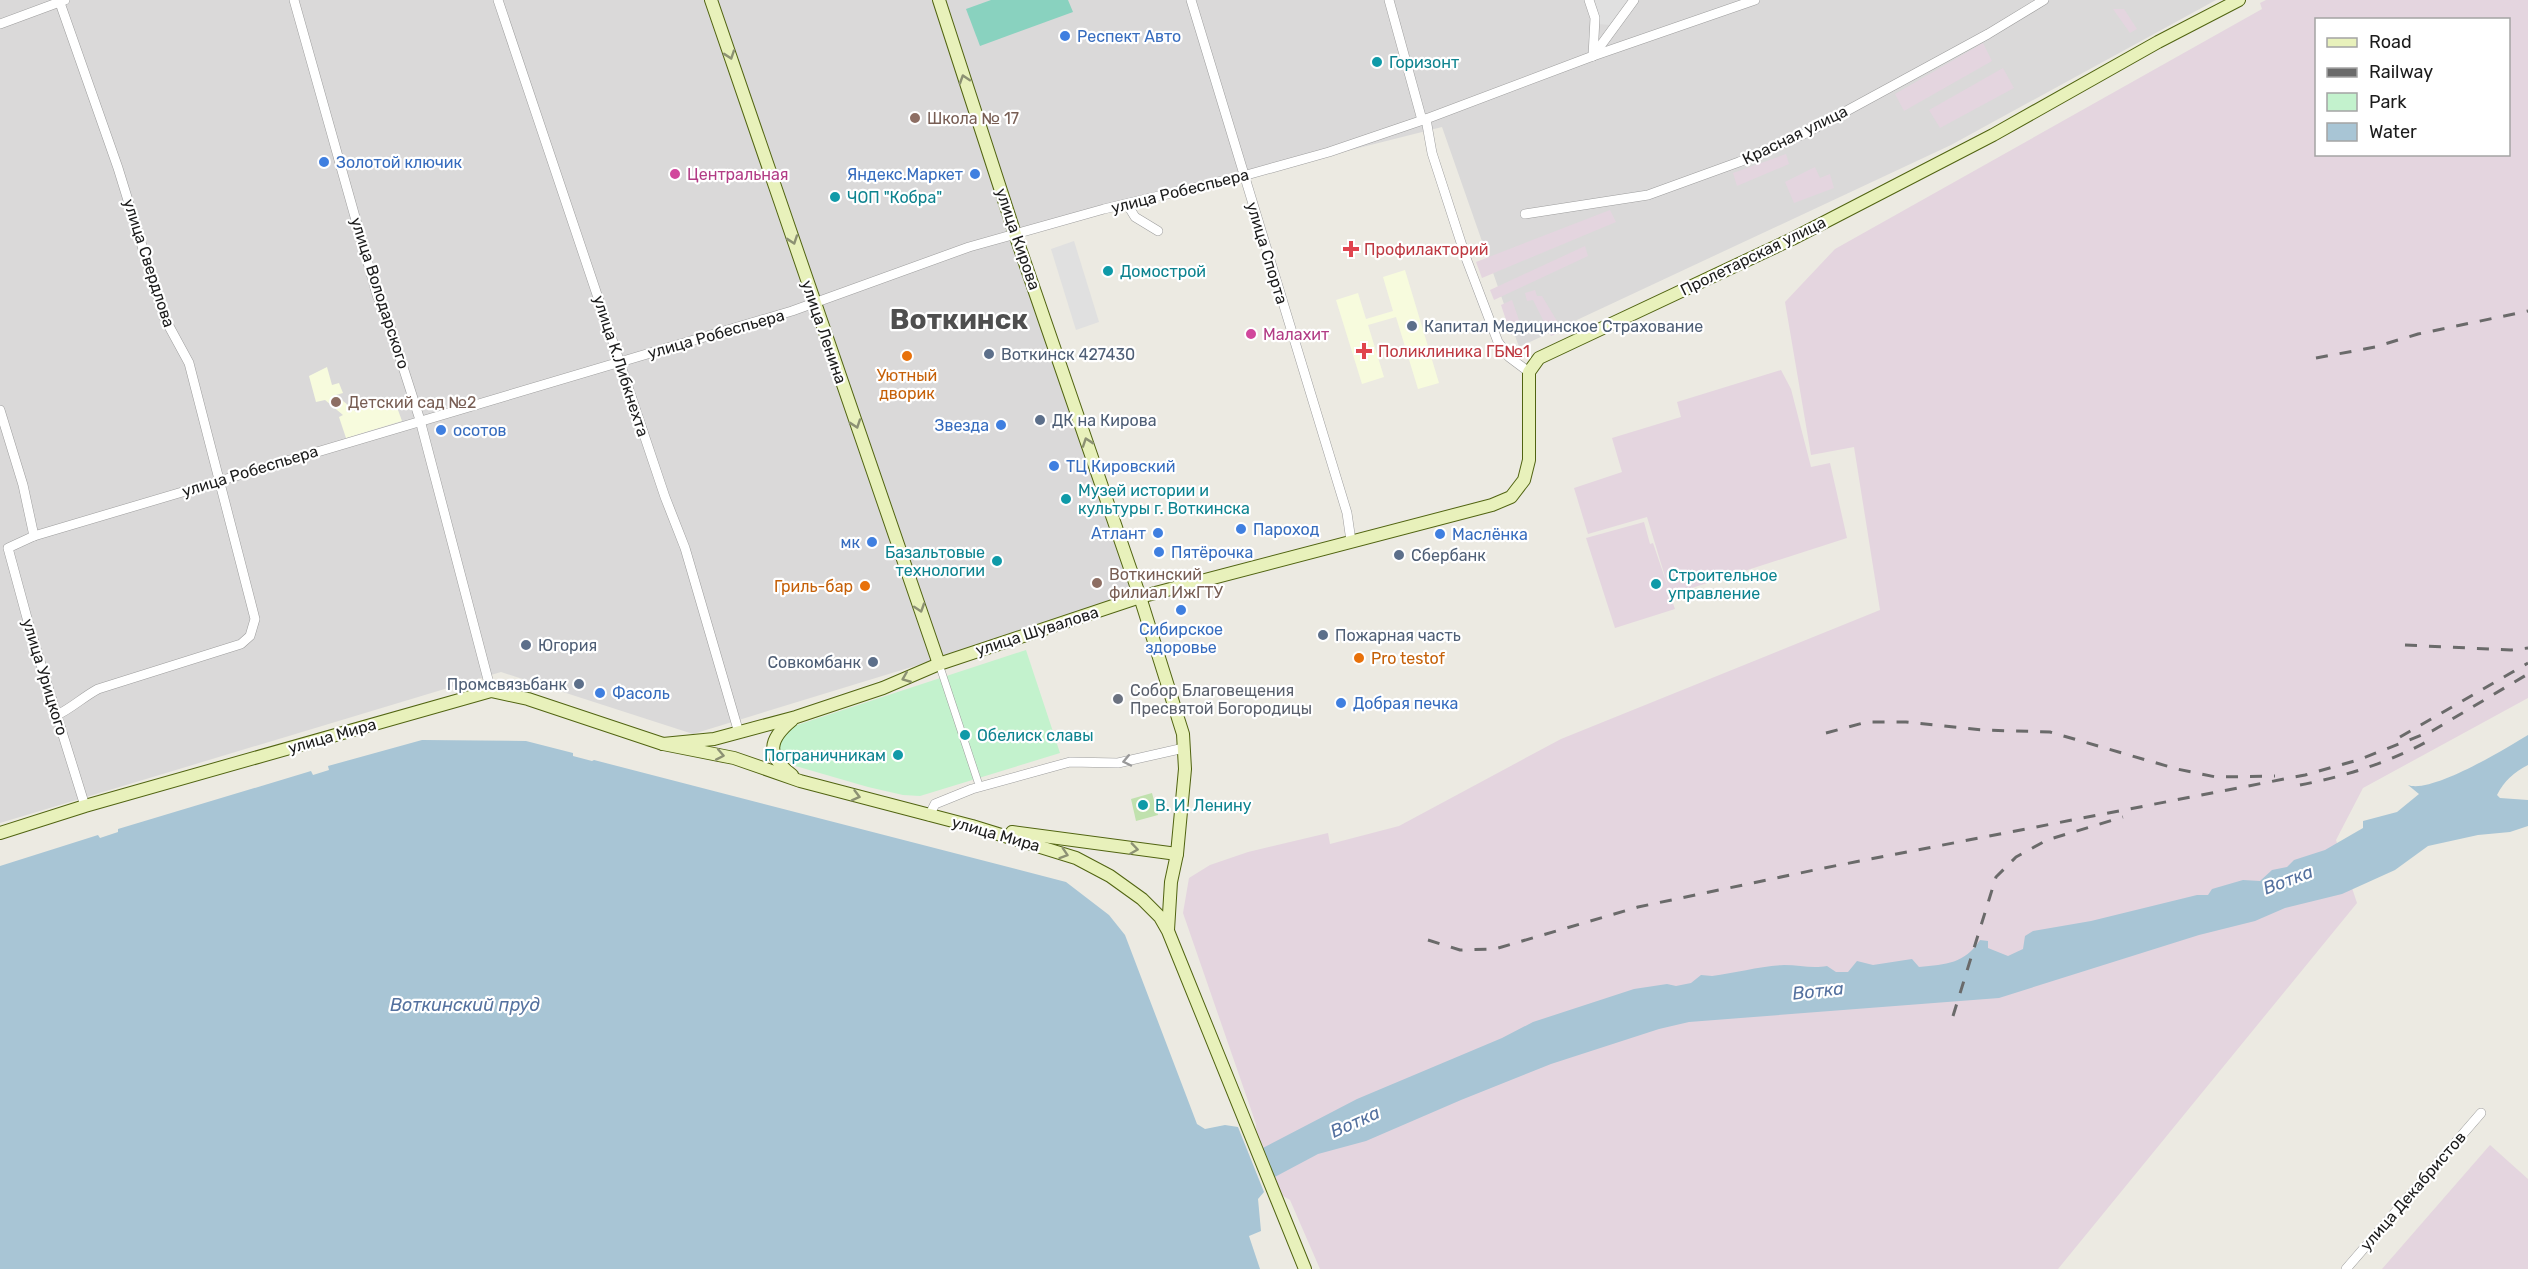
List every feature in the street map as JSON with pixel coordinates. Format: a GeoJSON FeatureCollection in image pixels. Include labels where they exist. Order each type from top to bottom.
{"type":"FeatureCollection","features":[{"type":"Feature","properties":{"kind":"main road","name":"улица Ленина"},"geometry":{"type":"LineString","coordinates":[[711,0],[939,664]]}},
{"type":"Feature","properties":{"kind":"main road","name":"улица Кирова"},"geometry":{"type":"LineString","coordinates":[[939,0],[1015,234],[1140,597],[1177,712],[1184,748],[1185,769],[1177,854],[1171,882],[1168,931]]}},
{"type":"Feature","properties":{"kind":"main road","name":"Пролетарская улица"},"geometry":{"type":"LineString","coordinates":[[1529,372],[1542,355],[1803,234],[1993,135],[2158,42],[2240,0]]}},
{"type":"Feature","properties":{"kind":"main road"},"geometry":{"type":"LineString","coordinates":[[1351,541],[1492,505],[1511,497],[1524,480],[1529,460],[1529,372]]}},
{"type":"Feature","properties":{"kind":"main road","name":"улица Шувалова"},"geometry":{"type":"LineString","coordinates":[[796,717],[883,688],[939,664],[1140,597],[1351,541]]}},
{"type":"Feature","properties":{"kind":"main road","name":"улица Мира"},"geometry":{"type":"LineString","coordinates":[[0,833],[84,806],[491,691],[528,699],[663,744],[734,758],[800,781],[972,826],[1076,858],[1094,866],[1142,899],[1160,916],[1168,931]]}},
{"type":"Feature","properties":{"kind":"main road","name":"улица Мира"},"geometry":{"type":"LineString","coordinates":[[663,744],[688,743],[739,733],[796,717]]}},
{"type":"Feature","properties":{"kind":"main road","name":"улица Мира"},"geometry":{"type":"LineString","coordinates":[[796,717],[778,732],[773,750],[783,768],[800,781]]}},
{"type":"Feature","properties":{"kind":"main road"},"geometry":{"type":"LineString","coordinates":[[972,826],[1177,854]]}},
{"type":"Feature","properties":{"kind":"main road"},"geometry":{"type":"LineString","coordinates":[[1168,931],[1305,1269]]}},
{"type":"Feature","properties":{"kind":"street","name":"улица Володарского"},"geometry":{"type":"LineString","coordinates":[[294,0],[377,295],[386,314],[420,420],[491,691]]}},
{"type":"Feature","properties":{"kind":"street","name":"улица К.Либкнехта"},"geometry":{"type":"LineString","coordinates":[[498,0],[665,497],[686,548],[739,733]]}},
{"type":"Feature","properties":{"kind":"street","name":"улица Спорта"},"geometry":{"type":"LineString","coordinates":[[1191,0],[1347,513],[1351,541]]}},
{"type":"Feature","properties":{"kind":"street"},"geometry":{"type":"LineString","coordinates":[[1389,0],[1432,153],[1462,248],[1498,342],[1509,357],[1529,372]]}},
{"type":"Feature","properties":{"kind":"street"},"geometry":{"type":"LineString","coordinates":[[1589,0],[1595,18],[1593,56]]}},
{"type":"Feature","properties":{"kind":"street"},"geometry":{"type":"LineString","coordinates":[[1593,56],[1634,0]]}},
{"type":"Feature","properties":{"kind":"street","name":"улица Робеспьера"},"geometry":{"type":"LineString","coordinates":[[8,548],[34,536],[814,303],[969,247],[1329,152],[1755,0]]}},
{"type":"Feature","properties":{"kind":"street","name":"Красная улица"},"geometry":{"type":"LineString","coordinates":[[1525,214],[1648,195],[1739,162],[1806,133],[1988,34],[2044,0]]}},
{"type":"Feature","properties":{"kind":"street"},"geometry":{"type":"LineString","coordinates":[[0,24],[61,1]]}},
{"type":"Feature","properties":{"kind":"street","name":"улица Свердлова"},"geometry":{"type":"LineString","coordinates":[[57,715],[70,710],[81,698],[98,690],[241,644],[250,636],[255,619],[254,607],[218,481],[189,363],[164,317],[118,168],[61,1]]}},
{"type":"Feature","properties":{"kind":"street"},"geometry":{"type":"LineString","coordinates":[[1127,204],[1135,217],[1158,231]]}},
{"type":"Feature","properties":{"kind":"street"},"geometry":{"type":"LineString","coordinates":[[0,410],[23,485],[34,536]]}},
{"type":"Feature","properties":{"kind":"street","name":"улица Урицкого"},"geometry":{"type":"LineString","coordinates":[[8,548],[84,806]]}},
{"type":"Feature","properties":{"kind":"street"},"geometry":{"type":"LineString","coordinates":[[939,664],[978,782]]}},
{"type":"Feature","properties":{"kind":"street"},"geometry":{"type":"LineString","coordinates":[[929,816],[935,804],[972,789],[1070,762],[1118,763],[1184,748]]}},
{"type":"Feature","properties":{"kind":"street","name":"улица Декабристов"},"geometry":{"type":"LineString","coordinates":[[2346,1269],[2481,1113]]}},
{"type":"Feature","properties":{"kind":"shaded area"},"geometry":{"type":"Polygon","coordinates":[[[0,0],[2216,0],[1951,145],[1519,347],[1442,127],[1016,234],[1140,597],[693,734],[501,672],[0,823],[0,0]]]}},
{"type":"Feature","properties":{"kind":"shaded area"},"geometry":{"type":"Polygon","coordinates":[[[1591,0],[1629,0],[1610,25],[1598,24],[1591,0]]]}},
{"type":"Feature","properties":{"kind":"shaded area"},"geometry":{"type":"Polygon","coordinates":[[[2266,0],[2528,0],[2528,698],[2363,788],[2336,840],[2357,903],[2058,1269],[1320,1269],[1290,1200],[1276,1192],[1257,1145],[1256,1124],[1183,913],[1189,878],[1210,865],[1248,852],[1328,833],[1330,844],[1399,826],[1561,739],[1880,610],[1854,447],[1811,455],[1785,302],[1835,249],[2262,9],[2260,3],[2266,0]]]}},
{"type":"Feature","properties":{"kind":"shaded area"},"geometry":{"type":"Polygon","coordinates":[[[2113,9],[2124,9],[2137,29],[2130,33],[2113,9]]]}},
{"type":"Feature","properties":{"kind":"shaded area"},"geometry":{"type":"Polygon","coordinates":[[[1983,43],[1992,61],[1904,111],[1895,94],[1983,43]]]}},
{"type":"Feature","properties":{"kind":"shaded area"},"geometry":{"type":"Polygon","coordinates":[[[2003,68],[2014,88],[1940,128],[1929,110],[2003,68]]]}},
{"type":"Feature","properties":{"kind":"shaded area"},"geometry":{"type":"Polygon","coordinates":[[[1786,154],[1789,164],[1737,186],[1733,173],[1786,154]]]}},
{"type":"Feature","properties":{"kind":"shaded area"},"geometry":{"type":"Polygon","coordinates":[[[1815,167],[1820,178],[1830,174],[1834,188],[1794,203],[1785,182],[1815,167]]]}},
{"type":"Feature","properties":{"kind":"shaded area"},"geometry":{"type":"Polygon","coordinates":[[[1610,210],[1616,222],[1482,278],[1476,262],[1610,210]]]}},
{"type":"Feature","properties":{"kind":"shaded area"},"geometry":{"type":"Polygon","coordinates":[[[1074,241],[1099,322],[1076,330],[1051,249],[1074,241]]]}},
{"type":"Feature","properties":{"kind":"shaded area"},"geometry":{"type":"Polygon","coordinates":[[[1585,246],[1588,256],[1494,300],[1490,290],[1585,246]]]}},
{"type":"Feature","properties":{"kind":"shaded area","name":"Поликлиника ГБ№1"},"geometry":{"type":"Polygon","coordinates":[[[1405,270],[1439,383],[1418,389],[1396,317],[1368,325],[1384,377],[1362,384],[1336,300],[1358,293],[1366,319],[1393,311],[1383,277],[1405,270]]]}},
{"type":"Feature","properties":{"kind":"shaded area"},"geometry":{"type":"Polygon","coordinates":[[[1535,290],[1537,296],[1542,296],[1563,331],[1551,336],[1533,300],[1527,301],[1525,293],[1535,290]]]}},
{"type":"Feature","properties":{"kind":"shaded area"},"geometry":{"type":"Polygon","coordinates":[[[1512,300],[1522,329],[1511,335],[1501,305],[1512,300]]]}},
{"type":"Feature","properties":{"kind":"shaded area","name":"Детский сад №2"},"geometry":{"type":"Polygon","coordinates":[[[327,367],[332,385],[339,383],[343,393],[336,395],[355,411],[394,399],[402,421],[346,438],[339,417],[343,415],[325,400],[316,402],[309,376],[327,367]]]}},
{"type":"Feature","properties":{"kind":"shaded area"},"geometry":{"type":"Polygon","coordinates":[[[1781,370],[1791,389],[1811,467],[1830,463],[1847,538],[1670,595],[1675,609],[1615,628],[1586,538],[1644,522],[1650,544],[1653,543],[1669,590],[1647,517],[1588,534],[1574,488],[1622,472],[1612,438],[1681,417],[1677,402],[1781,370]]]}},
{"type":"Feature","properties":{"kind":"shaded area"},"geometry":{"type":"Polygon","coordinates":[[[2490,1145],[2528,1179],[2528,1269],[2382,1269],[2490,1145]]]}},
{"type":"Feature","properties":{"kind":"green space"},"geometry":{"type":"Polygon","coordinates":[[[991,0],[1068,0],[1073,12],[980,46],[966,9],[991,0]]]}},
{"type":"Feature","properties":{"kind":"green space"},"geometry":{"type":"Polygon","coordinates":[[[1026,650],[1060,753],[920,796],[903,795],[868,787],[792,765],[776,744],[791,727],[1026,650]]]}},
{"type":"Feature","properties":{"kind":"green space"},"geometry":{"type":"Polygon","coordinates":[[[1152,793],[1158,815],[1136,821],[1131,799],[1152,793]]]}},
{"type":"Feature","properties":{"kind":"water","name":"Вотка"},"geometry":{"type":"Polygon","coordinates":[[[2528,735],[2528,765],[2510,777],[2497,795],[2500,798],[2528,800],[2528,826],[2510,832],[2478,835],[2428,846],[2395,870],[2342,894],[2285,908],[2255,921],[2199,935],[1999,998],[1689,1022],[1659,1029],[1551,1064],[1366,1141],[1318,1154],[1271,1179],[1259,1150],[1357,1099],[1502,1038],[1533,1022],[1634,989],[1667,984],[1676,986],[1691,983],[1701,975],[1712,976],[1775,966],[1827,966],[1836,972],[1848,972],[1857,961],[1873,965],[1912,959],[1919,967],[1938,965],[1968,954],[1980,940],[1988,941],[1988,948],[2008,956],[2023,949],[2025,936],[2033,931],[2091,921],[2197,895],[2208,895],[2212,889],[2243,880],[2260,881],[2272,870],[2287,867],[2294,860],[2325,850],[2363,828],[2363,821],[2397,812],[2419,794],[2408,785],[2419,786],[2450,777],[2528,735]]]}},
{"type":"Feature","properties":{"kind":"water","name":"Воткинский пруд"},"geometry":{"type":"Polygon","coordinates":[[[422,740],[526,741],[573,753],[573,756],[592,761],[1066,882],[1109,915],[1125,935],[1197,1124],[1205,1129],[1225,1125],[1238,1127],[1264,1192],[1258,1199],[1261,1231],[1249,1236],[1260,1269],[0,1269],[0,866],[98,835],[100,838],[118,832],[118,829],[311,771],[313,775],[329,770],[328,766],[422,740]]]}},
{"type":"Feature","properties":{"kind":"railway"},"geometry":{"type":"LineString","coordinates":[[2316,358],[2375,347],[2418,334],[2528,311]]}},
{"type":"Feature","properties":{"kind":"railway"},"geometry":{"type":"LineString","coordinates":[[2405,645],[2511,650],[2528,648]]}},
{"type":"Feature","properties":{"kind":"railway"},"geometry":{"type":"LineString","coordinates":[[2400,737],[2528,663]]}},
{"type":"Feature","properties":{"kind":"railway"},"geometry":{"type":"LineString","coordinates":[[1428,940],[1460,950],[1495,949],[1638,907],[1824,868],[2305,775],[2358,760],[2432,731],[2528,674]]}},
{"type":"Feature","properties":{"kind":"railway"},"geometry":{"type":"LineString","coordinates":[[1826,733],[1867,722],[1906,722],[1983,730],[2050,732],[2177,769],[2216,777],[2275,776]]}},
{"type":"Feature","properties":{"kind":"railway"},"geometry":{"type":"LineString","coordinates":[[2300,785],[2370,767],[2435,737]]}},
{"type":"Feature","properties":{"kind":"railway"},"geometry":{"type":"LineString","coordinates":[[1953,1016],[1996,877],[2016,857],[2047,840],[2123,817]]}},
{"type":"Feature","properties":{"kind":"place","name":"Респект Авто"},"geometry":{"type":"Point","coordinates":[1065,36]}},
{"type":"Feature","properties":{"kind":"place","name":"Горизонт"},"geometry":{"type":"Point","coordinates":[1377,62]}},
{"type":"Feature","properties":{"kind":"place","name":"Школа № 17"},"geometry":{"type":"Point","coordinates":[915,118]}},
{"type":"Feature","properties":{"kind":"place","name":"Золотой ключик"},"geometry":{"type":"Point","coordinates":[324,162]}},
{"type":"Feature","properties":{"kind":"place","name":"Центральная"},"geometry":{"type":"Point","coordinates":[675,174]}},
{"type":"Feature","properties":{"kind":"place","name":"Яндекс.Маркет"},"geometry":{"type":"Point","coordinates":[975,174]}},
{"type":"Feature","properties":{"kind":"place","name":"ЧОП \"Кобра\""},"geometry":{"type":"Point","coordinates":[835,197]}},
{"type":"Feature","properties":{"kind":"place","name":"Профилакторий"},"geometry":{"type":"Point","coordinates":[1351,249]}},
{"type":"Feature","properties":{"kind":"place","name":"Домострой"},"geometry":{"type":"Point","coordinates":[1108,271]}},
{"type":"Feature","properties":{"kind":"place","name":"Капитал Медицинское Страхование"},"geometry":{"type":"Point","coordinates":[1412,326]}},
{"type":"Feature","properties":{"kind":"place","name":"Малахит"},"geometry":{"type":"Point","coordinates":[1251,334]}},
{"type":"Feature","properties":{"kind":"place","name":"Поликлиника ГБ№1"},"geometry":{"type":"Point","coordinates":[1364,351]}},
{"type":"Feature","properties":{"kind":"place","name":"Воткинск 427430"},"geometry":{"type":"Point","coordinates":[989,354]}},
{"type":"Feature","properties":{"kind":"place","name":"Уютный дворик"},"geometry":{"type":"Point","coordinates":[907,356]}},
{"type":"Feature","properties":{"kind":"place","name":"Детский сад №2"},"geometry":{"type":"Point","coordinates":[336,402]}},
{"type":"Feature","properties":{"kind":"place","name":"ДК на Кирова"},"geometry":{"type":"Point","coordinates":[1040,420]}},
{"type":"Feature","properties":{"kind":"place","name":"Звезда"},"geometry":{"type":"Point","coordinates":[1001,425]}},
{"type":"Feature","properties":{"kind":"place","name":"осотов"},"geometry":{"type":"Point","coordinates":[441,430]}},
{"type":"Feature","properties":{"kind":"place","name":"ТЦ Кировский"},"geometry":{"type":"Point","coordinates":[1054,466]}},
{"type":"Feature","properties":{"kind":"place","name":"Музей истории и культуры г. Воткинска"},"geometry":{"type":"Point","coordinates":[1066,499]}},
{"type":"Feature","properties":{"kind":"place","name":"Пароход"},"geometry":{"type":"Point","coordinates":[1241,529]}},
{"type":"Feature","properties":{"kind":"place","name":"Атлант"},"geometry":{"type":"Point","coordinates":[1158,533]}},
{"type":"Feature","properties":{"kind":"place","name":"Маслёнка"},"geometry":{"type":"Point","coordinates":[1440,534]}},
{"type":"Feature","properties":{"kind":"place","name":"мк"},"geometry":{"type":"Point","coordinates":[872,542]}},
{"type":"Feature","properties":{"kind":"place","name":"Пятёрочка"},"geometry":{"type":"Point","coordinates":[1159,552]}},
{"type":"Feature","properties":{"kind":"place","name":"Сбербанк"},"geometry":{"type":"Point","coordinates":[1399,555]}},
{"type":"Feature","properties":{"kind":"place","name":"Базальтовые технологии"},"geometry":{"type":"Point","coordinates":[997,561]}},
{"type":"Feature","properties":{"kind":"place","name":"Воткинский филиал ИжГТУ"},"geometry":{"type":"Point","coordinates":[1097,583]}},
{"type":"Feature","properties":{"kind":"place","name":"Строительное управление"},"geometry":{"type":"Point","coordinates":[1656,584]}},
{"type":"Feature","properties":{"kind":"place","name":"Гриль-бар"},"geometry":{"type":"Point","coordinates":[865,586]}},
{"type":"Feature","properties":{"kind":"place","name":"Сибирское здоровье"},"geometry":{"type":"Point","coordinates":[1181,610]}},
{"type":"Feature","properties":{"kind":"place","name":"Пожарная часть"},"geometry":{"type":"Point","coordinates":[1323,635]}},
{"type":"Feature","properties":{"kind":"place","name":"Югория"},"geometry":{"type":"Point","coordinates":[526,645]}},
{"type":"Feature","properties":{"kind":"place","name":"Pro testof"},"geometry":{"type":"Point","coordinates":[1359,658]}},
{"type":"Feature","properties":{"kind":"place","name":"Совкомбанк"},"geometry":{"type":"Point","coordinates":[873,662]}},
{"type":"Feature","properties":{"kind":"place","name":"Промсвязьбанк"},"geometry":{"type":"Point","coordinates":[579,684]}},
{"type":"Feature","properties":{"kind":"place","name":"Фасоль"},"geometry":{"type":"Point","coordinates":[600,693]}},
{"type":"Feature","properties":{"kind":"place","name":"Собор Благовещения Пресвятой Богородицы"},"geometry":{"type":"Point","coordinates":[1118,699]}},
{"type":"Feature","properties":{"kind":"place","name":"Добрая печка"},"geometry":{"type":"Point","coordinates":[1341,703]}},
{"type":"Feature","properties":{"kind":"place","name":"Обелиск славы"},"geometry":{"type":"Point","coordinates":[965,735]}},
{"type":"Feature","properties":{"kind":"place","name":"Пограничникам"},"geometry":{"type":"Point","coordinates":[898,755]}},
{"type":"Feature","properties":{"kind":"place","name":"В. И. Ленину"},"geometry":{"type":"Point","coordinates":[1143,805]}},
{"type":"Feature","properties":{"kind":"district","name":"Воткинск"},"geometry":{"type":"Point","coordinates":[959,319]}}]}
